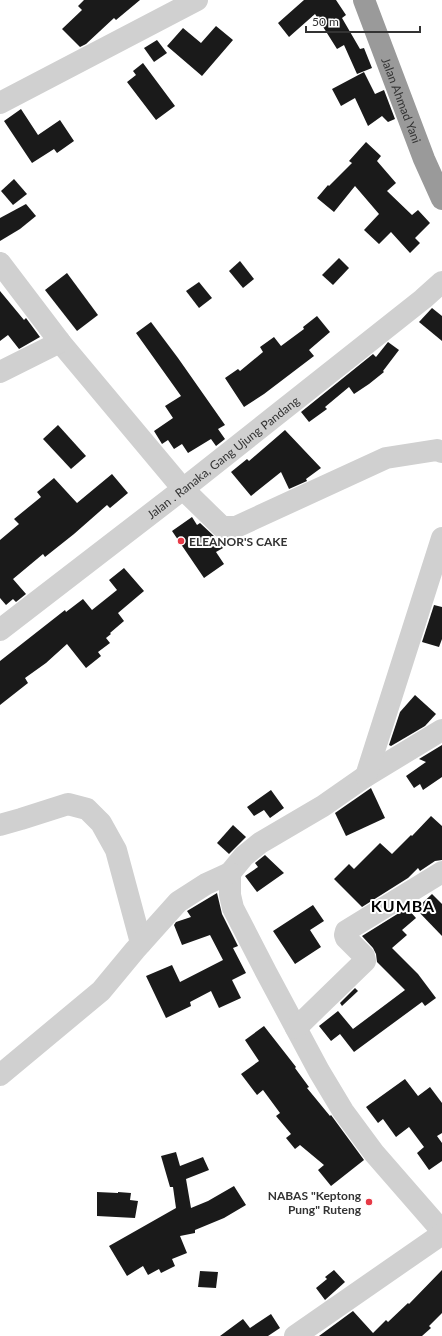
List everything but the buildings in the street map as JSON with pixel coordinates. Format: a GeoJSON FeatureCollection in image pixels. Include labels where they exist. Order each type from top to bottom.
{"type":"FeatureCollection","features":[{"type":"Feature","properties":{"kind":"highway","name":"Jalan Ahmad Yani"},"geometry":{"type":"LineString","coordinates":[[364,0],[424,159],[442,199]]}},
{"type":"Feature","properties":{"kind":"street"},"geometry":{"type":"LineString","coordinates":[[0,103],[197,0]]}},
{"type":"Feature","properties":{"kind":"street"},"geometry":{"type":"LineString","coordinates":[[0,263],[60,342],[182,489],[222,527],[236,527],[386,458],[437,450],[442,452]]}},
{"type":"Feature","properties":{"kind":"street","name":"Jalan . Ranaka, Gang Ujung Pandang"},"geometry":{"type":"LineString","coordinates":[[0,630],[182,489],[423,299],[442,282]]}},
{"type":"Feature","properties":{"kind":"street"},"geometry":{"type":"LineString","coordinates":[[0,372],[60,342]]}},
{"type":"Feature","properties":{"kind":"street"},"geometry":{"type":"LineString","coordinates":[[366,776],[442,538]]}},
{"type":"Feature","properties":{"kind":"street"},"geometry":{"type":"LineString","coordinates":[[0,1075],[101,991],[178,902],[206,884],[230,873],[244,856],[260,843],[324,806],[366,776],[442,730]]}},
{"type":"Feature","properties":{"kind":"street"},"geometry":{"type":"LineString","coordinates":[[0,825],[21,820],[68,804],[87,809],[101,823],[116,850],[142,943]]}},
{"type":"Feature","properties":{"kind":"street"},"geometry":{"type":"LineString","coordinates":[[296,1028],[365,961],[364,956],[346,938],[346,931],[442,872]]}},
{"type":"Feature","properties":{"kind":"street"},"geometry":{"type":"LineString","coordinates":[[230,873],[230,895],[234,908],[296,1028],[343,1111],[374,1153],[442,1233],[295,1336]]}},
{"type":"Feature","properties":{"kind":"place","name":"ELEANOR'S CAKE"},"geometry":{"type":"Point","coordinates":[181,541]}},
{"type":"Feature","properties":{"kind":"place","name":"NABAS \"Keptong Pung\" Ruteng"},"geometry":{"type":"Point","coordinates":[369,1202]}},
{"type":"Feature","properties":{"kind":"district","name":"KUMBA"},"geometry":{"type":"Point","coordinates":[403,905]}}]}
